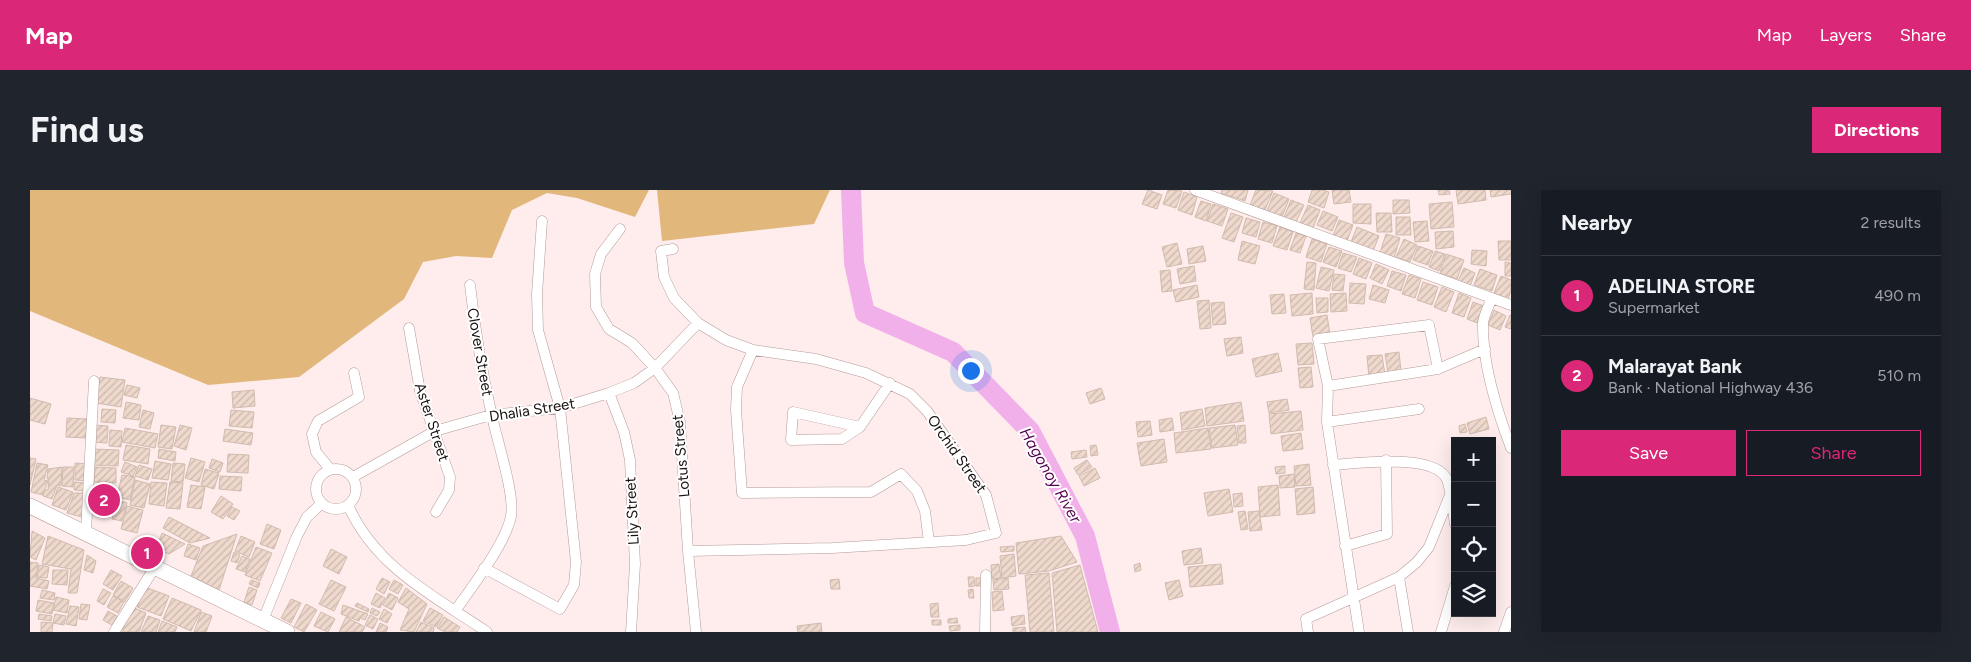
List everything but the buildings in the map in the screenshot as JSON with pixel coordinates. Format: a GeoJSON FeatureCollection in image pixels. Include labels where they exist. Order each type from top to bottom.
{"type":"FeatureCollection","features":[{"type":"Feature","properties":{"kind":"main road"},"geometry":{"type":"LineString","coordinates":[[30,506],[287,632]]}},
{"type":"Feature","properties":{"kind":"street"},"geometry":{"type":"LineString","coordinates":[[1195,190],[1511,304]]}},
{"type":"Feature","properties":{"kind":"street"},"geometry":{"type":"LineString","coordinates":[[484,568],[560,609],[574,585],[576,562],[560,408],[538,330],[537,294],[542,221]]}},
{"type":"Feature","properties":{"kind":"street","name":"Lotus Street"},"geometry":{"type":"LineString","coordinates":[[620,229],[602,254],[595,274],[596,306],[609,329],[632,343],[655,368],[673,394],[680,422],[688,551],[696,632]]}},
{"type":"Feature","properties":{"kind":"street","name":"Orchid Street"},"geometry":{"type":"LineString","coordinates":[[673,249],[661,251],[664,277],[674,298],[698,322],[726,340],[754,350],[816,359],[866,373],[910,394],[927,411],[972,473],[986,496],[996,533],[966,540],[832,548],[688,551]]}},
{"type":"Feature","properties":{"kind":"street","name":"Clover Street"},"geometry":{"type":"LineString","coordinates":[[456,611],[504,539],[512,516],[511,495],[491,415],[477,344],[470,285]]}},
{"type":"Feature","properties":{"kind":"street"},"geometry":{"type":"LineString","coordinates":[[1492,298],[1483,321],[1485,349],[1500,418],[1511,448]]}},
{"type":"Feature","properties":{"kind":"street","name":"Dhalia Street"},"geometry":{"type":"LineString","coordinates":[[353,477],[434,431],[491,415],[560,408],[634,383],[655,368],[698,322]]}},
{"type":"Feature","properties":{"kind":"street"},"geometry":{"type":"LineString","coordinates":[[1359,632],[1327,422],[1328,386],[1318,339],[1430,325],[1438,368]]}},
{"type":"Feature","properties":{"kind":"street","name":"Aster Street"},"geometry":{"type":"LineString","coordinates":[[409,328],[420,390],[450,477],[449,490],[436,512]]}},
{"type":"Feature","properties":{"kind":"street"},"geometry":{"type":"LineString","coordinates":[[1328,386],[1438,368],[1485,349]]}},
{"type":"Feature","properties":{"kind":"street"},"geometry":{"type":"LineString","coordinates":[[754,350],[737,387],[736,410],[742,493],[871,492],[901,474],[917,491],[925,511],[929,542]]}},
{"type":"Feature","properties":{"kind":"street"},"geometry":{"type":"LineString","coordinates":[[330,469],[316,452],[312,434],[318,421],[360,397],[354,373]]}},
{"type":"Feature","properties":{"kind":"street"},"geometry":{"type":"LineString","coordinates":[[86,532],[94,380]]}},
{"type":"Feature","properties":{"kind":"street"},"geometry":{"type":"LineString","coordinates":[[860,426],[793,412],[791,440],[842,439],[860,426],[890,383]]}},
{"type":"Feature","properties":{"kind":"street","name":"Lily Street"},"geometry":{"type":"LineString","coordinates":[[609,393],[624,432],[630,460],[635,564],[631,632]]}},
{"type":"Feature","properties":{"kind":"street"},"geometry":{"type":"LineString","coordinates":[[1327,422],[1419,410]]}},
{"type":"Feature","properties":{"kind":"street"},"geometry":{"type":"LineString","coordinates":[[1334,465],[1386,460],[1432,466],[1440,470],[1446,477],[1451,501]]}},
{"type":"Feature","properties":{"kind":"street"},"geometry":{"type":"LineString","coordinates":[[1345,546],[1387,534],[1386,460]]}},
{"type":"Feature","properties":{"kind":"street"},"geometry":{"type":"LineString","coordinates":[[330,469],[343,470],[353,477],[356,489],[355,495],[348,505],[334,509],[322,503],[316,491],[316,484],[319,478],[330,469]]}},
{"type":"Feature","properties":{"kind":"street"},"geometry":{"type":"LineString","coordinates":[[1308,632],[1306,619],[1400,577],[1417,562],[1429,547],[1450,495]]}},
{"type":"Feature","properties":{"kind":"street"},"geometry":{"type":"LineString","coordinates":[[263,620],[297,536],[307,517],[322,503]]}},
{"type":"Feature","properties":{"kind":"street"},"geometry":{"type":"LineString","coordinates":[[348,505],[356,525],[379,554],[400,574],[487,632]]}},
{"type":"Feature","properties":{"kind":"street"},"geometry":{"type":"LineString","coordinates":[[114,632],[155,567]]}},
{"type":"Feature","properties":{"kind":"street"},"geometry":{"type":"LineString","coordinates":[[985,632],[986,575]]}},
{"type":"Feature","properties":{"kind":"street"},"geometry":{"type":"LineString","coordinates":[[1400,577],[1408,632]]}},
{"type":"Feature","properties":{"kind":"street"},"geometry":{"type":"LineString","coordinates":[[1441,632],[1451,599]]}},
{"type":"Feature","properties":{"kind":"street"},"geometry":{"type":"LineString","coordinates":[[1504,632],[1511,612]]}},
{"type":"Feature","properties":{"kind":"shaded area"},"geometry":{"type":"Polygon","coordinates":[[[30,190],[649,190],[635,217],[577,198],[547,193],[512,210],[492,258],[456,256],[423,262],[404,299],[299,377],[208,385],[30,311],[30,190]]]}},
{"type":"Feature","properties":{"kind":"shaded area"},"geometry":{"type":"Polygon","coordinates":[[[657,190],[830,190],[814,224],[662,241],[657,190]]]}},
{"type":"Feature","properties":{"kind":"waterway","name":"Hagonoy River"},"geometry":{"type":"LineString","coordinates":[[851,190],[854,263],[865,313],[953,352],[1030,431],[1085,536],[1110,632]]}},
{"type":"Feature","properties":{"kind":"place","name":"Malarayat Bank"},"geometry":{"type":"Point","coordinates":[104,500]}},
{"type":"Feature","properties":{"kind":"place","name":"ADELINA STORE"},"geometry":{"type":"Point","coordinates":[147,553]}}]}
